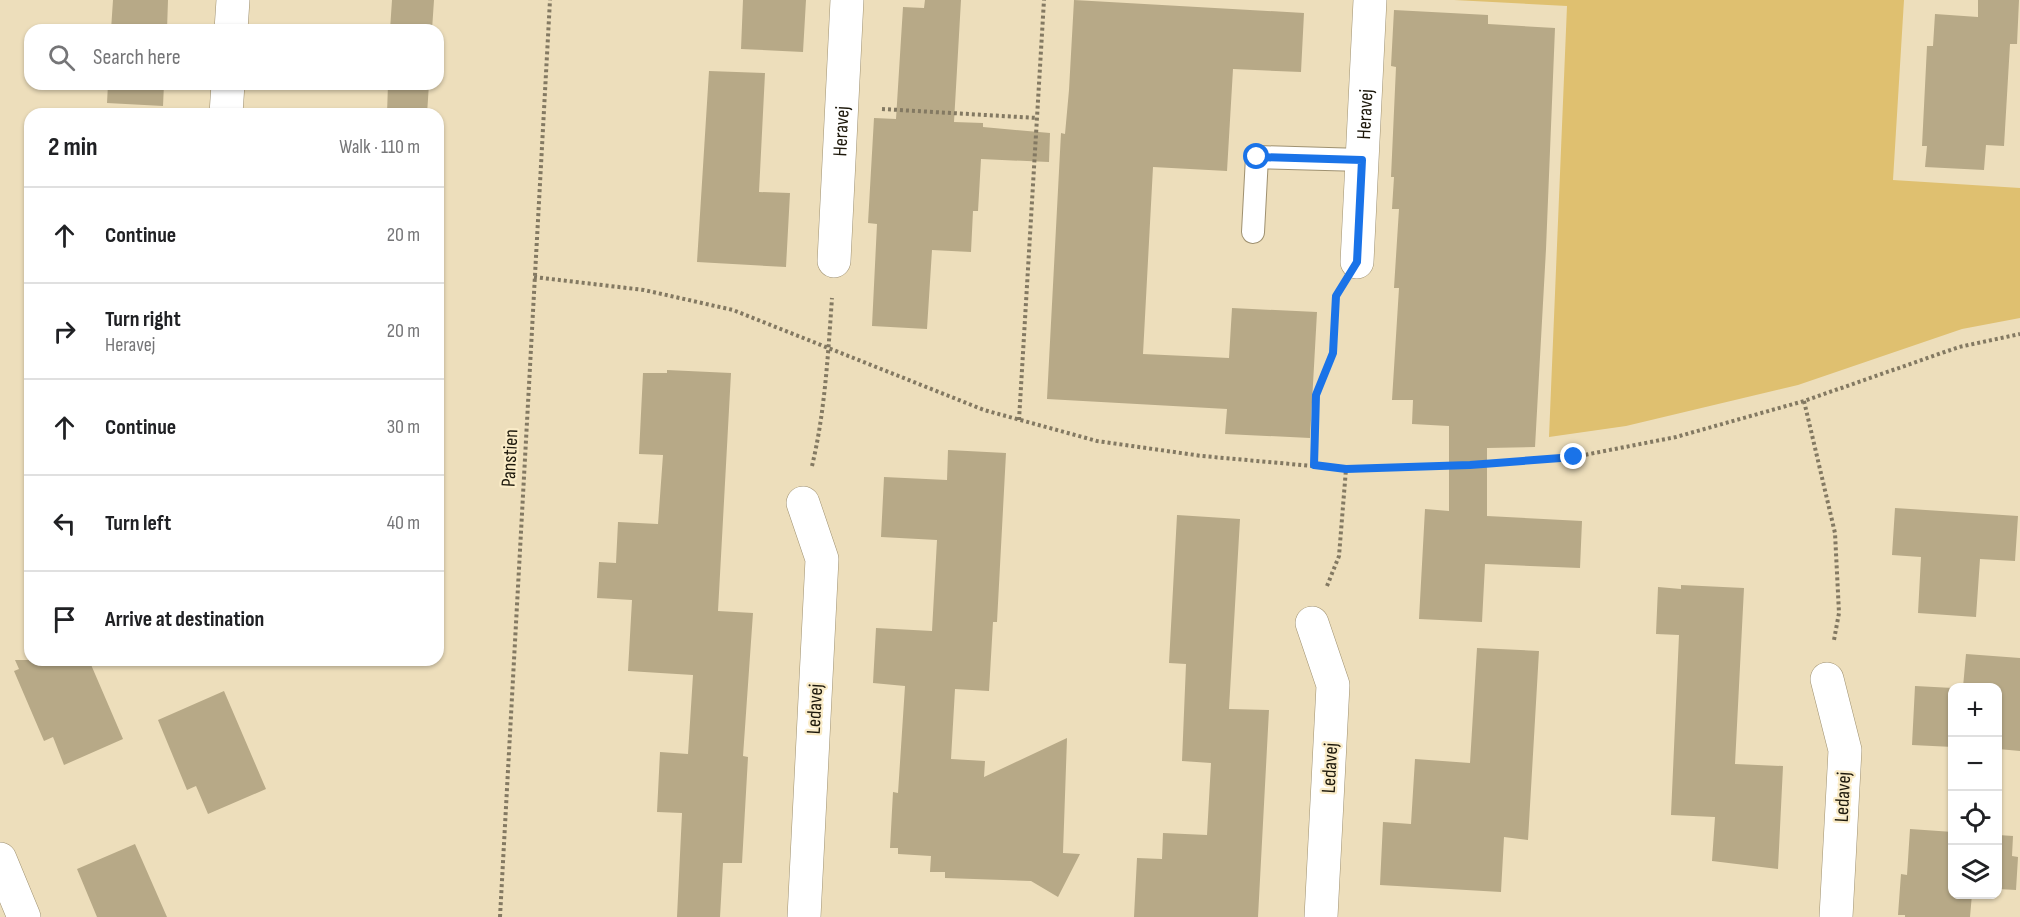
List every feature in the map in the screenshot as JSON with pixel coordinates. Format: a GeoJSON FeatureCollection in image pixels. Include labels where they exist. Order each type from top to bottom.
{"type":"FeatureCollection","features":[{"type":"Feature","properties":{"kind":"street"},"geometry":{"type":"LineString","coordinates":[[231,24],[233,0]]}},
{"type":"Feature","properties":{"kind":"street","name":"Heravej"},"geometry":{"type":"LineString","coordinates":[[834,261],[847,0]]}},
{"type":"Feature","properties":{"kind":"street","name":"Heravej"},"geometry":{"type":"LineString","coordinates":[[1357,262],[1370,0]]}},
{"type":"Feature","properties":{"kind":"street"},"geometry":{"type":"LineString","coordinates":[[226,108],[228,90]]}},
{"type":"Feature","properties":{"kind":"street","name":"Ledavej"},"geometry":{"type":"LineString","coordinates":[[803,503],[822,559],[804,917]]}},
{"type":"Feature","properties":{"kind":"street","name":"Ledavej"},"geometry":{"type":"LineString","coordinates":[[1312,623],[1333,685],[1321,917]]}},
{"type":"Feature","properties":{"kind":"street","name":"Ledavej"},"geometry":{"type":"LineString","coordinates":[[1827,679],[1845,750],[1836,917]]}},
{"type":"Feature","properties":{"kind":"street"},"geometry":{"type":"LineString","coordinates":[[0,859],[24,917]]}},
{"type":"Feature","properties":{"kind":"lane"},"geometry":{"type":"LineString","coordinates":[[1253,232],[1257,157],[1362,160]]}},
{"type":"Feature","properties":{"kind":"path","name":"Panstien"},"geometry":{"type":"LineString","coordinates":[[500,917],[550,0]]}},
{"type":"Feature","properties":{"kind":"path"},"geometry":{"type":"LineString","coordinates":[[1019,420],[1044,0]]}},
{"type":"Feature","properties":{"kind":"path"},"geometry":{"type":"LineString","coordinates":[[842,107],[1037,118]]}},
{"type":"Feature","properties":{"kind":"path"},"geometry":{"type":"LineString","coordinates":[[803,503],[818,441],[829,347],[834,261]]}},
{"type":"Feature","properties":{"kind":"path"},"geometry":{"type":"LineString","coordinates":[[1314,465],[1316,395],[1333,353],[1336,296],[1357,262]]}},
{"type":"Feature","properties":{"kind":"path"},"geometry":{"type":"LineString","coordinates":[[534,277],[644,290],[734,310],[984,410],[1096,441],[1203,456],[1346,469],[1470,465],[1574,457],[1676,437],[1804,401],[1959,347],[2020,334]]}},
{"type":"Feature","properties":{"kind":"path"},"geometry":{"type":"LineString","coordinates":[[1804,401],[1835,532],[1839,613],[1827,679]]}},
{"type":"Feature","properties":{"kind":"path"},"geometry":{"type":"LineString","coordinates":[[1312,623],[1339,556],[1346,469]]}},
{"type":"Feature","properties":{"kind":"shaded area"},"geometry":{"type":"Polygon","coordinates":[[[1454,0],[1904,0],[1893,180],[2020,188],[2020,318],[1962,329],[1798,385],[1626,426],[1549,437],[1567,6],[1454,0]]]}},
{"type":"Feature","properties":{"kind":"building"},"geometry":{"type":"Polygon","coordinates":[[[113,0],[168,0],[167,24],[111,24],[113,0]]]}},
{"type":"Feature","properties":{"kind":"building"},"geometry":{"type":"Polygon","coordinates":[[[392,0],[434,0],[432,24],[390,24],[392,0]]]}},
{"type":"Feature","properties":{"kind":"building"},"geometry":{"type":"Polygon","coordinates":[[[743,0],[806,0],[803,52],[741,49],[743,0]]]}},
{"type":"Feature","properties":{"kind":"building"},"geometry":{"type":"Polygon","coordinates":[[[925,0],[961,0],[954,122],[983,123],[983,127],[1050,133],[1049,162],[981,159],[978,211],[973,211],[971,252],[932,250],[927,329],[872,326],[877,224],[868,223],[874,118],[896,119],[903,7],[924,8],[925,0]]]}},
{"type":"Feature","properties":{"kind":"building"},"geometry":{"type":"Polygon","coordinates":[[[1074,0],[1304,13],[1301,72],[1233,69],[1227,171],[1153,167],[1143,354],[1229,358],[1232,308],[1317,312],[1310,438],[1225,434],[1227,409],[1047,399],[1061,133],[1065,134],[1074,0]]]}},
{"type":"Feature","properties":{"kind":"building"},"geometry":{"type":"Polygon","coordinates":[[[1978,0],[2019,0],[2017,44],[2010,44],[2004,146],[1986,145],[1984,170],[1925,167],[1927,146],[1922,146],[1927,46],[1933,46],[1935,14],[1978,17],[1978,0]]]}},
{"type":"Feature","properties":{"kind":"building"},"geometry":{"type":"Polygon","coordinates":[[[1394,10],[1488,15],[1488,24],[1555,28],[1535,447],[1487,448],[1487,516],[1582,521],[1580,568],[1485,564],[1482,622],[1419,619],[1425,509],[1449,511],[1449,426],[1412,424],[1413,400],[1392,400],[1399,288],[1394,288],[1399,209],[1392,209],[1394,177],[1391,177],[1396,67],[1391,66],[1394,10]]]}},
{"type":"Feature","properties":{"kind":"building"},"geometry":{"type":"Polygon","coordinates":[[[709,71],[765,73],[759,192],[790,193],[786,267],[697,262],[709,71]]]}},
{"type":"Feature","properties":{"kind":"building"},"geometry":{"type":"Polygon","coordinates":[[[108,90],[164,90],[163,106],[107,103],[108,90]]]}},
{"type":"Feature","properties":{"kind":"building"},"geometry":{"type":"Polygon","coordinates":[[[388,90],[429,90],[427,108],[387,108],[388,90]]]}},
{"type":"Feature","properties":{"kind":"building"},"geometry":{"type":"Polygon","coordinates":[[[667,370],[731,373],[718,611],[753,613],[743,756],[748,757],[742,863],[723,863],[720,917],[677,917],[682,813],[657,812],[660,752],[688,754],[693,675],[628,671],[632,600],[597,598],[599,562],[616,563],[618,522],[658,524],[663,455],[639,454],[643,373],[667,373],[667,370]]]}},
{"type":"Feature","properties":{"kind":"building"},"geometry":{"type":"Polygon","coordinates":[[[948,450],[1006,453],[997,622],[993,622],[989,691],[955,689],[951,759],[985,761],[984,777],[1067,738],[1063,853],[1080,854],[1058,897],[1031,881],[945,878],[945,872],[930,872],[931,856],[898,854],[898,848],[890,848],[893,792],[898,793],[905,686],[873,683],[876,628],[932,631],[937,540],[881,537],[884,477],[947,480],[948,450]]]}},
{"type":"Feature","properties":{"kind":"building"},"geometry":{"type":"Polygon","coordinates":[[[1895,508],[2018,516],[2015,561],[1980,559],[1976,617],[1918,613],[1921,557],[1892,555],[1895,508]]]}},
{"type":"Feature","properties":{"kind":"building"},"geometry":{"type":"Polygon","coordinates":[[[1177,515],[1240,519],[1229,709],[1269,710],[1258,917],[1134,917],[1137,858],[1162,859],[1163,833],[1207,835],[1211,763],[1182,761],[1186,664],[1169,663],[1177,515]]]}},
{"type":"Feature","properties":{"kind":"building"},"geometry":{"type":"Polygon","coordinates":[[[1681,585],[1744,588],[1735,764],[1783,766],[1778,869],[1712,861],[1715,817],[1671,815],[1679,635],[1656,634],[1658,587],[1681,589],[1681,585]]]}},
{"type":"Feature","properties":{"kind":"building"},"geometry":{"type":"Polygon","coordinates":[[[1477,648],[1539,651],[1528,840],[1504,837],[1501,892],[1380,885],[1383,822],[1411,824],[1415,759],[1470,763],[1477,648]]]}},
{"type":"Feature","properties":{"kind":"building"},"geometry":{"type":"Polygon","coordinates":[[[1966,654],[2020,658],[2020,751],[2002,749],[2002,683],[1963,683],[1966,654]]]}},
{"type":"Feature","properties":{"kind":"building"},"geometry":{"type":"Polygon","coordinates":[[[15,660],[24,660],[24,666],[92,666],[123,739],[64,765],[53,737],[44,741],[14,671],[19,669],[15,660]]]}},
{"type":"Feature","properties":{"kind":"building"},"geometry":{"type":"Polygon","coordinates":[[[1915,686],[1948,688],[1948,747],[1912,745],[1915,686]]]}},
{"type":"Feature","properties":{"kind":"building"},"geometry":{"type":"Polygon","coordinates":[[[224,691],[266,789],[208,814],[196,786],[187,790],[158,720],[224,691]]]}},
{"type":"Feature","properties":{"kind":"building"},"geometry":{"type":"Polygon","coordinates":[[[1910,829],[1948,832],[1948,899],[1972,899],[1970,917],[1905,917],[1905,915],[1898,915],[1901,874],[1907,875],[1910,829]]]}},
{"type":"Feature","properties":{"kind":"building"},"geometry":{"type":"Polygon","coordinates":[[[2002,835],[2013,836],[2012,856],[2018,857],[2016,890],[2002,889],[2002,835]]]}},
{"type":"Feature","properties":{"kind":"building"},"geometry":{"type":"Polygon","coordinates":[[[135,844],[167,917],[97,917],[77,869],[135,844]]]}},
{"type":"Feature","properties":{"kind":"route"},"geometry":{"type":"LineString","coordinates":[[1257,157],[1362,160],[1357,262],[1336,296],[1333,353],[1316,395],[1314,465],[1346,469],[1470,465],[1574,457]]}}]}
